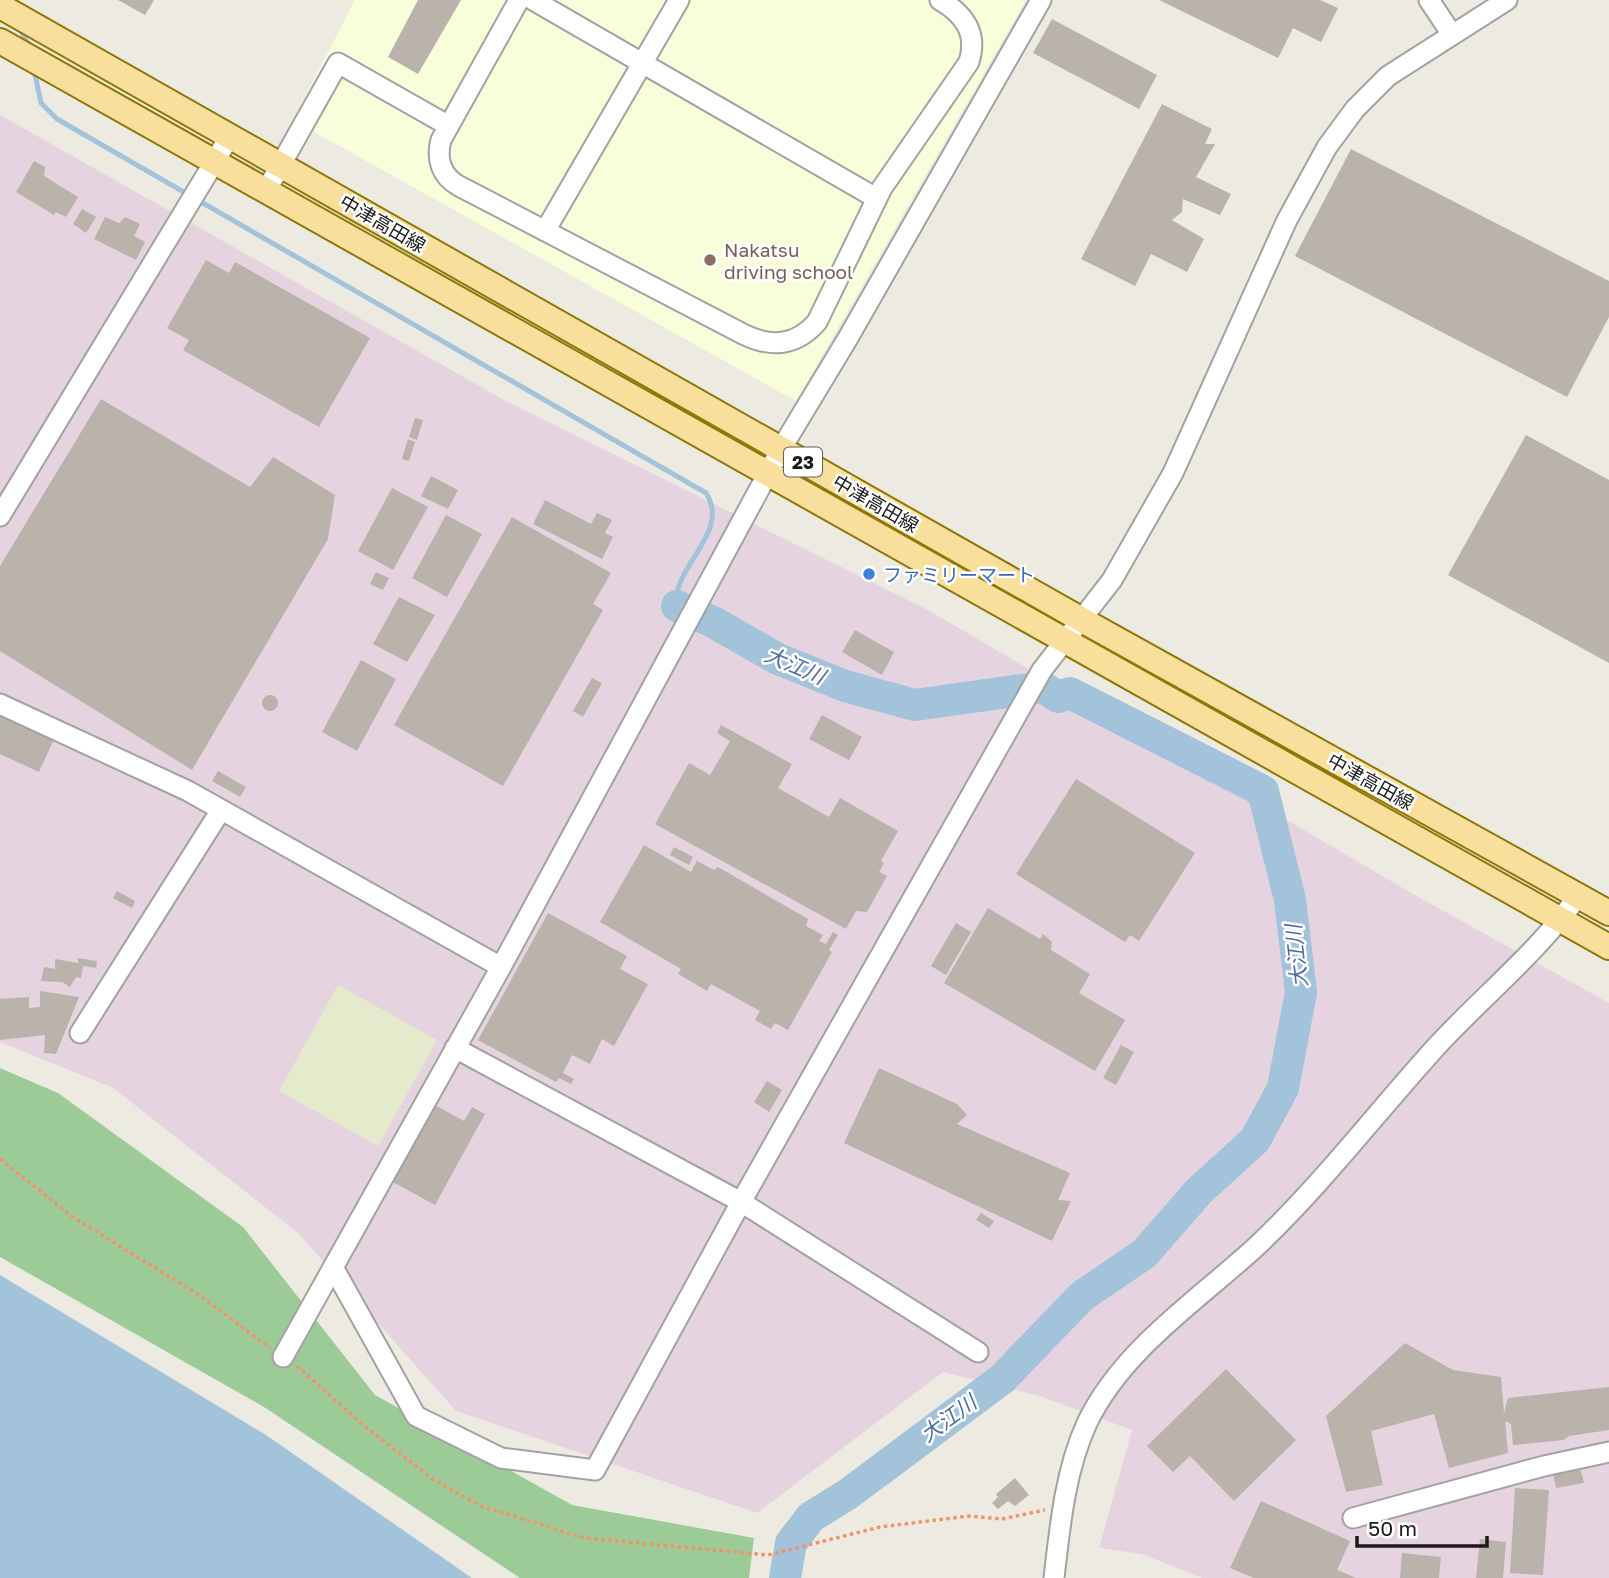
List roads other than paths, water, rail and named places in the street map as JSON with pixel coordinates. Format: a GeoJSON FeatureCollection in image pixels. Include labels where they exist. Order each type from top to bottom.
{"type":"FeatureCollection","features":[{"type":"Feature","properties":{"kind":"main road","name":"中津高田線"},"geometry":{"type":"LineString","coordinates":[[0,6],[1082,620],[1609,913]]}},
{"type":"Feature","properties":{"kind":"main road","name":"中津高田線"},"geometry":{"type":"LineString","coordinates":[[0,41],[1609,947]]}},
{"type":"Feature","properties":{"kind":"street"},"geometry":{"type":"LineString","coordinates":[[519,0],[441,140],[439,157],[450,181],[752,339],[784,343],[803,336],[822,314],[876,198],[969,62],[972,41],[967,22],[940,0]]}},
{"type":"Feature","properties":{"kind":"street"},"geometry":{"type":"LineString","coordinates":[[533,0],[876,198]]}},
{"type":"Feature","properties":{"kind":"street"},"geometry":{"type":"LineString","coordinates":[[545,231],[679,0]]}},
{"type":"Feature","properties":{"kind":"street"},"geometry":{"type":"LineString","coordinates":[[283,1357],[501,967],[767,474],[1041,0]]}},
{"type":"Feature","properties":{"kind":"street"},"geometry":{"type":"LineString","coordinates":[[1429,0],[1451,33]]}},
{"type":"Feature","properties":{"kind":"street"},"geometry":{"type":"LineString","coordinates":[[333,1267],[416,1416],[501,1458],[595,1470],[741,1202],[1042,670],[1112,580],[1173,473],[1287,220],[1327,146],[1354,109],[1388,76],[1451,33],[1507,0]]}},
{"type":"Feature","properties":{"kind":"street"},"geometry":{"type":"LineString","coordinates":[[266,191],[338,64],[449,126]]}},
{"type":"Feature","properties":{"kind":"street"},"geometry":{"type":"LineString","coordinates":[[0,516],[230,136]]}},
{"type":"Feature","properties":{"kind":"street"},"geometry":{"type":"LineString","coordinates":[[0,704],[221,810],[501,967]]}},
{"type":"Feature","properties":{"kind":"street"},"geometry":{"type":"LineString","coordinates":[[80,1033],[221,810]]}},
{"type":"Feature","properties":{"kind":"street"},"geometry":{"type":"LineString","coordinates":[[1054,1578],[1063,1507],[1076,1454],[1087,1422],[1127,1363],[1297,1206],[1451,1031],[1561,920],[1578,896]]}},
{"type":"Feature","properties":{"kind":"street"},"geometry":{"type":"LineString","coordinates":[[455,1048],[741,1202],[978,1352]]}},
{"type":"Feature","properties":{"kind":"street"},"geometry":{"type":"LineString","coordinates":[[1353,1518],[1544,1466],[1609,1452]]}},
{"type":"Feature","properties":{"kind":"water"},"geometry":{"type":"Polygon","coordinates":[[[0,1275],[266,1435],[472,1578],[0,1578],[0,1275]]]}},
{"type":"Feature","properties":{"kind":"waterway"},"geometry":{"type":"LineString","coordinates":[[21,31],[31,49]]}},
{"type":"Feature","properties":{"kind":"waterway"},"geometry":{"type":"LineString","coordinates":[[34,69],[41,103],[57,119],[706,493],[712,508],[711,522],[682,578],[677,592],[677,606]]}},
{"type":"Feature","properties":{"kind":"waterway","name":"大江川"},"geometry":{"type":"LineString","coordinates":[[677,606],[713,622],[778,659],[845,686],[915,705],[1043,687],[1058,697],[1070,693],[1263,791],[1290,900],[1301,992],[1283,1088],[1255,1140],[1199,1191],[1144,1254],[1082,1296],[1002,1379],[848,1494],[811,1517],[791,1543],[785,1578]]}},
{"type":"Feature","properties":{"kind":"place","name":"Nakatsu driving school"},"geometry":{"type":"Point","coordinates":[710,260]}},
{"type":"Feature","properties":{"kind":"place","name":"ファミリーマート"},"geometry":{"type":"Point","coordinates":[869,574]}}]}
